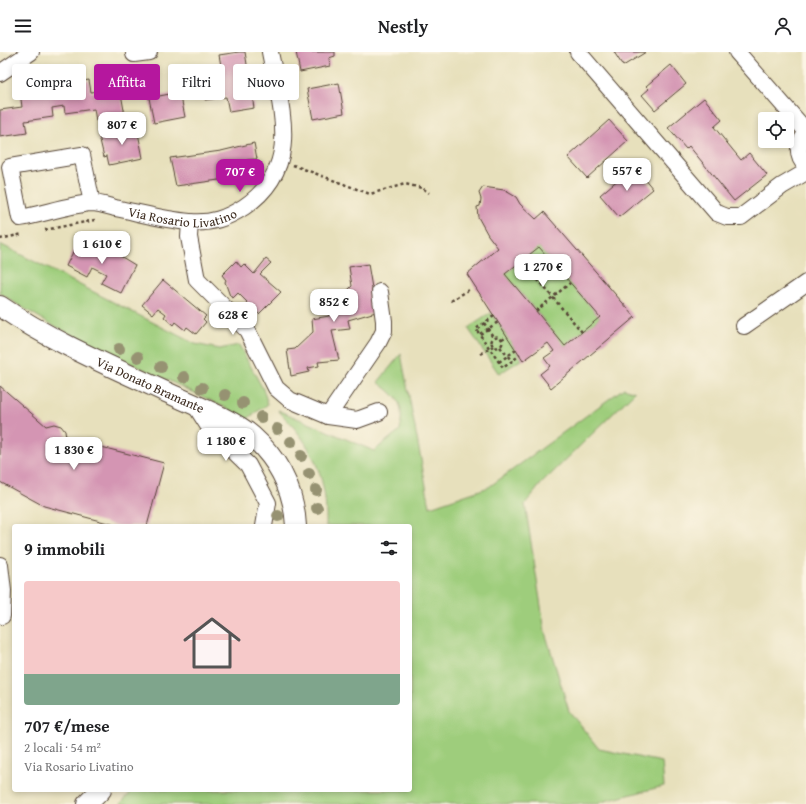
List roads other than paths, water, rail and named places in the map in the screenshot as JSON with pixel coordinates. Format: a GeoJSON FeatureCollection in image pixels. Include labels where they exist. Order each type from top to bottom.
{"type":"FeatureCollection","features":[{"type":"Feature","properties":{"kind":"main road","name":"Via Donato Bramante"},"geometry":{"type":"LineString","coordinates":[[0,306],[20,320],[62,343],[195,405],[252,436],[272,458],[284,475],[291,494],[296,524]]}},
{"type":"Feature","properties":{"kind":"main road"},"geometry":{"type":"LineString","coordinates":[[88,804],[99,792]]}},
{"type":"Feature","properties":{"kind":"street"},"geometry":{"type":"LineString","coordinates":[[0,73],[32,52]]}},
{"type":"Feature","properties":{"kind":"street","name":"Via Rosario Livatino"},"geometry":{"type":"LineString","coordinates":[[92,203],[82,154],[10,167],[20,218],[92,203],[190,222],[211,222],[231,216],[249,204],[290,164],[283,140],[282,115],[270,52]]}},
{"type":"Feature","properties":{"kind":"street"},"geometry":{"type":"LineString","coordinates":[[578,52],[717,213],[727,217],[741,217],[782,186],[806,172]]}},
{"type":"Feature","properties":{"kind":"street"},"geometry":{"type":"LineString","coordinates":[[737,52],[806,132],[799,144],[800,159],[806,166]]}},
{"type":"Feature","properties":{"kind":"street"},"geometry":{"type":"LineString","coordinates":[[190,222],[189,237],[198,280],[247,330],[276,388],[290,400],[328,416],[357,420],[379,412]]}},
{"type":"Feature","properties":{"kind":"street"},"geometry":{"type":"LineString","coordinates":[[744,326],[806,283]]}},
{"type":"Feature","properties":{"kind":"street"},"geometry":{"type":"LineString","coordinates":[[328,416],[378,343],[384,331],[380,292]]}},
{"type":"Feature","properties":{"kind":"street"},"geometry":{"type":"LineString","coordinates":[[195,405],[209,427],[230,446],[252,471],[268,503],[264,524]]}},
{"type":"Feature","properties":{"kind":"street"},"geometry":{"type":"LineString","coordinates":[[0,565],[6,615]]}}]}
